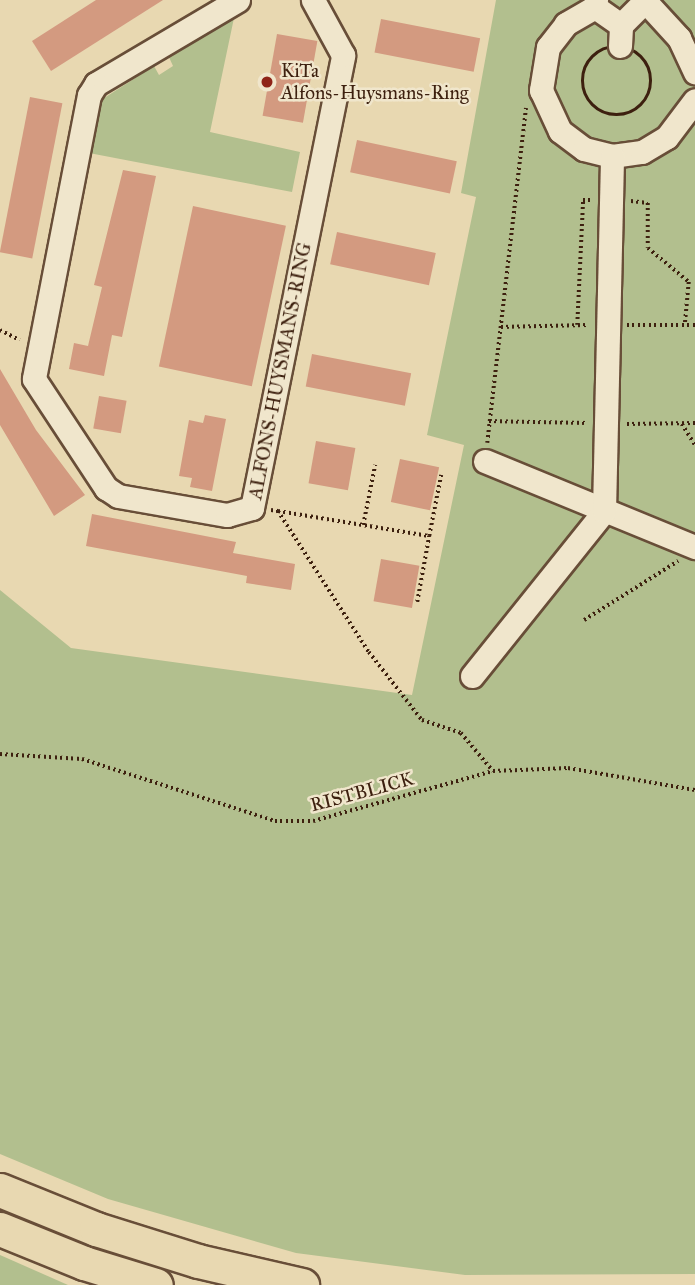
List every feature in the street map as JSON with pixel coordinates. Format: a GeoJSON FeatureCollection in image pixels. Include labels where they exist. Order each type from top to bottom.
{"type":"FeatureCollection","features":[{"type":"Feature","properties":{"kind":"highway"},"geometry":{"type":"LineString","coordinates":[[0,1190],[109,1233],[198,1261],[302,1285]]}},
{"type":"Feature","properties":{"kind":"highway"},"geometry":{"type":"LineString","coordinates":[[0,1228],[85,1263],[156,1285]]}},
{"type":"Feature","properties":{"kind":"street","name":"ALFONS-HUYSMANS-RING"},"geometry":{"type":"LineString","coordinates":[[238,0],[96,84],[89,95],[34,379],[106,488],[118,496],[227,515],[252,508],[343,55],[340,41],[313,0]]}},
{"type":"Feature","properties":{"kind":"street"},"geometry":{"type":"LineString","coordinates":[[695,73],[679,38],[646,1],[620,36],[596,4],[566,24],[548,47],[541,90],[560,131],[584,149],[612,156],[642,152],[667,137],[695,100]]}},
{"type":"Feature","properties":{"kind":"street"},"geometry":{"type":"LineString","coordinates":[[472,676],[604,511],[612,156]]}},
{"type":"Feature","properties":{"kind":"street"},"geometry":{"type":"LineString","coordinates":[[485,461],[604,511],[689,552]]}},
{"type":"Feature","properties":{"kind":"path"},"geometry":{"type":"LineString","coordinates":[[620,36],[643,59],[652,84],[640,108],[615,116],[592,106],[582,81],[593,56],[620,36]]}},
{"type":"Feature","properties":{"kind":"path"},"geometry":{"type":"LineString","coordinates":[[485,461],[523,112],[541,90]]}},
{"type":"Feature","properties":{"kind":"path"},"geometry":{"type":"LineString","coordinates":[[682,424],[695,445]]}},
{"type":"Feature","properties":{"kind":"path"},"geometry":{"type":"LineString","coordinates":[[363,525],[375,465]]}},
{"type":"Feature","properties":{"kind":"path"},"geometry":{"type":"LineString","coordinates":[[417,601],[441,475]]}},
{"type":"Feature","properties":{"kind":"path"},"geometry":{"type":"LineString","coordinates":[[252,508],[429,536]]}},
{"type":"Feature","properties":{"kind":"path"},"geometry":{"type":"LineString","coordinates":[[278,511],[369,652],[422,720],[461,733],[492,771]]}},
{"type":"Feature","properties":{"kind":"path"},"geometry":{"type":"LineString","coordinates":[[584,620],[689,552]]}},
{"type":"Feature","properties":{"kind":"path","name":"RISTBLICK"},"geometry":{"type":"LineString","coordinates":[[0,754],[82,759],[275,821],[313,821],[492,771],[568,768],[695,790]]}},
{"type":"Feature","properties":{"kind":"green space"},"geometry":{"type":"Polygon","coordinates":[[[496,0],[695,0],[695,1274],[465,1275],[296,1253],[108,1199],[0,1154],[0,590],[71,648],[412,695],[464,445],[427,435],[476,197],[461,193],[496,0]]]}},
{"type":"Feature","properties":{"kind":"green space"},"geometry":{"type":"Polygon","coordinates":[[[234,18],[210,132],[300,152],[292,192],[89,153],[101,100],[154,66],[159,75],[173,66],[168,55],[234,18]]]}},
{"type":"Feature","properties":{"kind":"green space"},"geometry":{"type":"Polygon","coordinates":[[[0,1255],[68,1285],[0,1285],[0,1255]]]}},
{"type":"Feature","properties":{"kind":"building"},"geometry":{"type":"Polygon","coordinates":[[[96,0],[163,0],[51,71],[32,41],[96,0]]]}},
{"type":"Feature","properties":{"kind":"building"},"geometry":{"type":"Polygon","coordinates":[[[381,19],[480,38],[474,72],[375,52],[381,19]]]}},
{"type":"Feature","properties":{"kind":"building"},"geometry":{"type":"Polygon","coordinates":[[[277,34],[317,41],[303,123],[263,116],[277,34]]]}},
{"type":"Feature","properties":{"kind":"building"},"geometry":{"type":"Polygon","coordinates":[[[30,97],[62,103],[32,258],[0,252],[30,97]]]}},
{"type":"Feature","properties":{"kind":"building"},"geometry":{"type":"Polygon","coordinates":[[[357,140],[457,161],[450,193],[350,172],[357,140]]]}},
{"type":"Feature","properties":{"kind":"building"},"geometry":{"type":"Polygon","coordinates":[[[123,170],[156,176],[122,337],[112,335],[104,376],[69,369],[74,343],[88,346],[102,287],[94,285],[123,170]]]}},
{"type":"Feature","properties":{"kind":"building"},"geometry":{"type":"Polygon","coordinates":[[[193,206],[286,226],[252,386],[159,366],[193,206]]]}},
{"type":"Feature","properties":{"kind":"building"},"geometry":{"type":"Polygon","coordinates":[[[337,232],[436,253],[429,285],[330,264],[337,232]]]}},
{"type":"Feature","properties":{"kind":"building"},"geometry":{"type":"Polygon","coordinates":[[[312,354],[411,373],[405,406],[306,386],[312,354]]]}},
{"type":"Feature","properties":{"kind":"building"},"geometry":{"type":"Polygon","coordinates":[[[0,369],[36,430],[85,495],[54,516],[0,425],[0,369]]]}},
{"type":"Feature","properties":{"kind":"building"},"geometry":{"type":"Polygon","coordinates":[[[99,396],[127,401],[121,433],[93,428],[99,396]]]}},
{"type":"Feature","properties":{"kind":"building"},"geometry":{"type":"Polygon","coordinates":[[[205,415],[226,419],[212,491],[190,487],[192,478],[179,476],[189,420],[203,423],[205,415]]]}},
{"type":"Feature","properties":{"kind":"building"},"geometry":{"type":"Polygon","coordinates":[[[316,441],[355,448],[348,490],[309,483],[316,441]]]}},
{"type":"Feature","properties":{"kind":"building"},"geometry":{"type":"Polygon","coordinates":[[[400,459],[439,467],[430,510],[391,502],[400,459]]]}},
{"type":"Feature","properties":{"kind":"building"},"geometry":{"type":"Polygon","coordinates":[[[92,514],[236,542],[233,553],[295,564],[291,590],[246,583],[247,576],[86,546],[92,514]]]}},
{"type":"Feature","properties":{"kind":"building"},"geometry":{"type":"Polygon","coordinates":[[[381,559],[419,566],[412,608],[374,601],[381,559]]]}},
{"type":"Feature","properties":{"kind":"place","name":"KiTa Alfons-Huysmans-Ring"},"geometry":{"type":"Point","coordinates":[267,82]}}]}
